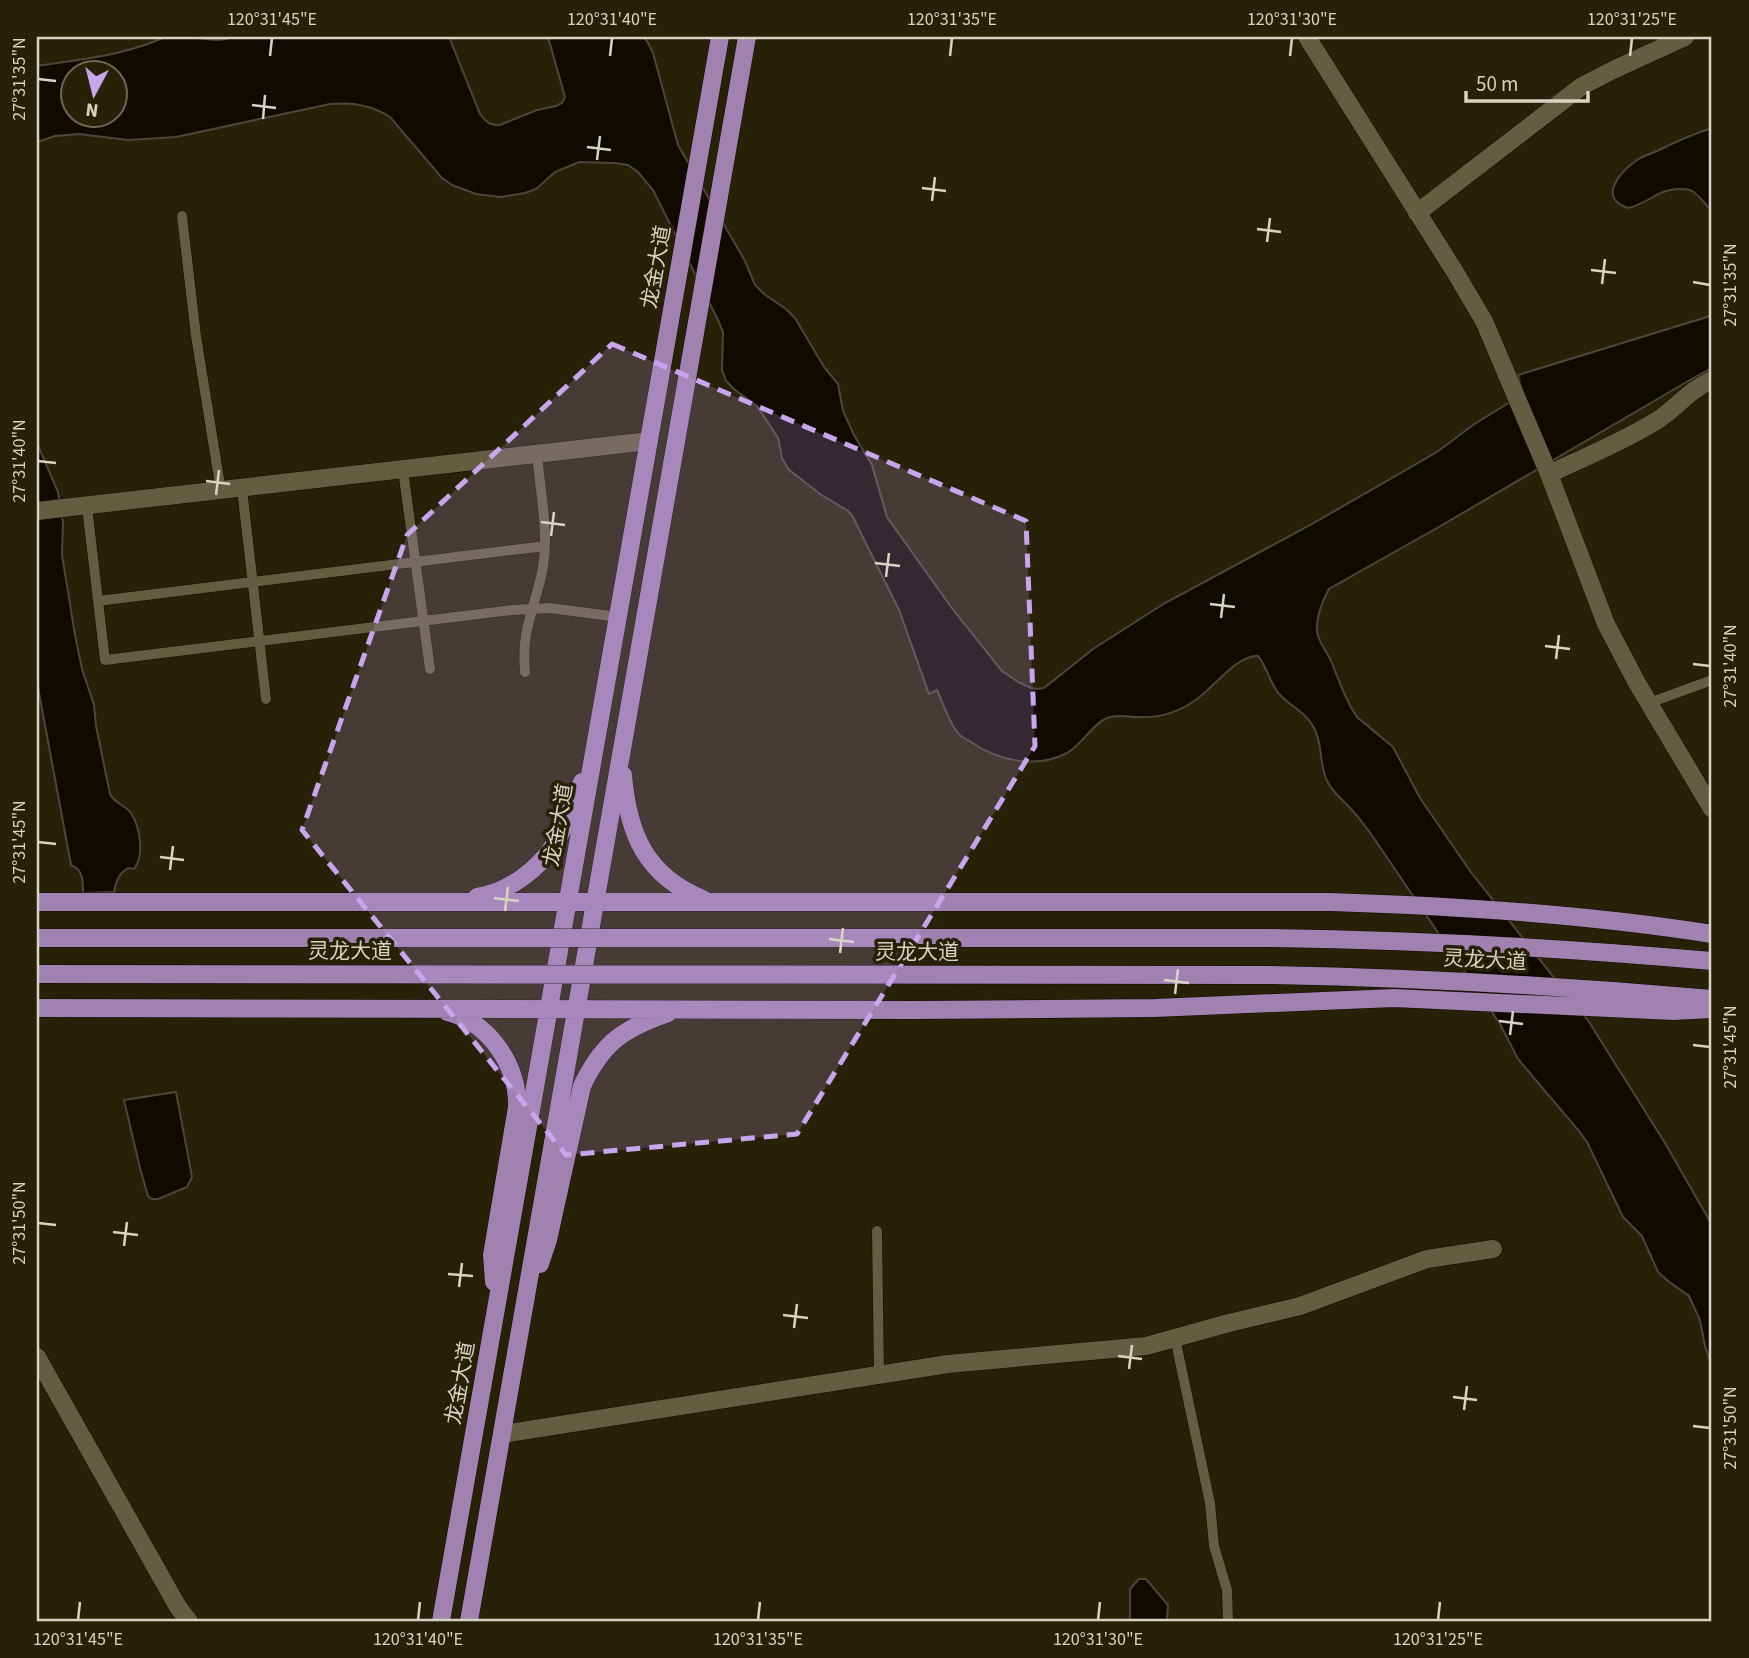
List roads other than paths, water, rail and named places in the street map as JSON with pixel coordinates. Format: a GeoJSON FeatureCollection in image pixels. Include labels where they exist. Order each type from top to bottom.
{"type":"FeatureCollection","features":[{"type":"Feature","properties":{"kind":"main road","name":"龙金大道"},"geometry":{"type":"LineString","coordinates":[[441,1621],[720,37]]}},
{"type":"Feature","properties":{"kind":"main road"},"geometry":{"type":"LineString","coordinates":[[469,1621],[747,37]]}},
{"type":"Feature","properties":{"kind":"main road"},"geometry":{"type":"LineString","coordinates":[[444,903],[500,890],[538,863],[557,839],[594,752]]}},
{"type":"Feature","properties":{"kind":"main road"},"geometry":{"type":"LineString","coordinates":[[621,756],[628,808],[640,847],[662,875],[679,888],[703,900],[716,903]]}},
{"type":"Feature","properties":{"kind":"main road"},"geometry":{"type":"LineString","coordinates":[[37,902],[1349,903],[1563,916],[1712,934]]}},
{"type":"Feature","properties":{"kind":"main road","name":"灵龙大道"},"geometry":{"type":"LineString","coordinates":[[37,938],[1271,938],[1385,940],[1712,961]]}},
{"type":"Feature","properties":{"kind":"main road","name":"灵龙大道"},"geometry":{"type":"LineString","coordinates":[[37,974],[1271,975],[1505,984],[1712,999]]}},
{"type":"Feature","properties":{"kind":"main road"},"geometry":{"type":"LineString","coordinates":[[37,1008],[1113,1008],[1394,998],[1643,1010],[1712,1009]]}},
{"type":"Feature","properties":{"kind":"main road"},"geometry":{"type":"LineString","coordinates":[[426,1009],[453,1013],[488,1035],[505,1059],[516,1084],[517,1107],[492,1255],[495,1313]]}},
{"type":"Feature","properties":{"kind":"main road"},"geometry":{"type":"LineString","coordinates":[[524,1307],[548,1240],[582,1086],[589,1070],[599,1055],[622,1034],[641,1023],[679,1009]]}},
{"type":"Feature","properties":{"kind":"street"},"geometry":{"type":"LineString","coordinates":[[1307,37],[1470,296],[1493,340],[1549,474],[1606,624],[1621,655],[1712,809]]}},
{"type":"Feature","properties":{"kind":"street"},"geometry":{"type":"LineString","coordinates":[[1417,213],[1582,86],[1685,37]]}},
{"type":"Feature","properties":{"kind":"street"},"geometry":{"type":"LineString","coordinates":[[1549,474],[1625,439],[1659,419],[1690,392],[1712,380]]}},
{"type":"Feature","properties":{"kind":"street"},"geometry":{"type":"LineString","coordinates":[[37,511],[649,441]]}},
{"type":"Feature","properties":{"kind":"street"},"geometry":{"type":"LineString","coordinates":[[502,1434],[948,1364],[1146,1346],[1300,1306],[1427,1259],[1493,1250]]}},
{"type":"Feature","properties":{"kind":"street"},"geometry":{"type":"LineString","coordinates":[[37,1357],[178,1607],[189,1621]]}},
{"type":"Feature","properties":{"kind":"lane"},"geometry":{"type":"LineString","coordinates":[[183,216],[196,336],[221,491]]}},
{"type":"Feature","properties":{"kind":"lane"},"geometry":{"type":"LineString","coordinates":[[525,672],[526,636],[543,568],[545,545],[537,454]]}},
{"type":"Feature","properties":{"kind":"lane"},"geometry":{"type":"LineString","coordinates":[[403,470],[430,669]]}},
{"type":"Feature","properties":{"kind":"lane"},"geometry":{"type":"LineString","coordinates":[[242,489],[266,699]]}},
{"type":"Feature","properties":{"kind":"lane"},"geometry":{"type":"LineString","coordinates":[[79,508],[98,601],[105,660],[512,610],[550,608],[618,617]]}},
{"type":"Feature","properties":{"kind":"lane"},"geometry":{"type":"LineString","coordinates":[[98,601],[545,545]]}},
{"type":"Feature","properties":{"kind":"lane"},"geometry":{"type":"LineString","coordinates":[[1649,703],[1712,680]]}},
{"type":"Feature","properties":{"kind":"lane"},"geometry":{"type":"LineString","coordinates":[[877,1231],[880,1375]]}},
{"type":"Feature","properties":{"kind":"lane"},"geometry":{"type":"LineString","coordinates":[[1175,1338],[1210,1503],[1214,1546],[1227,1590],[1228,1621]]}}]}
